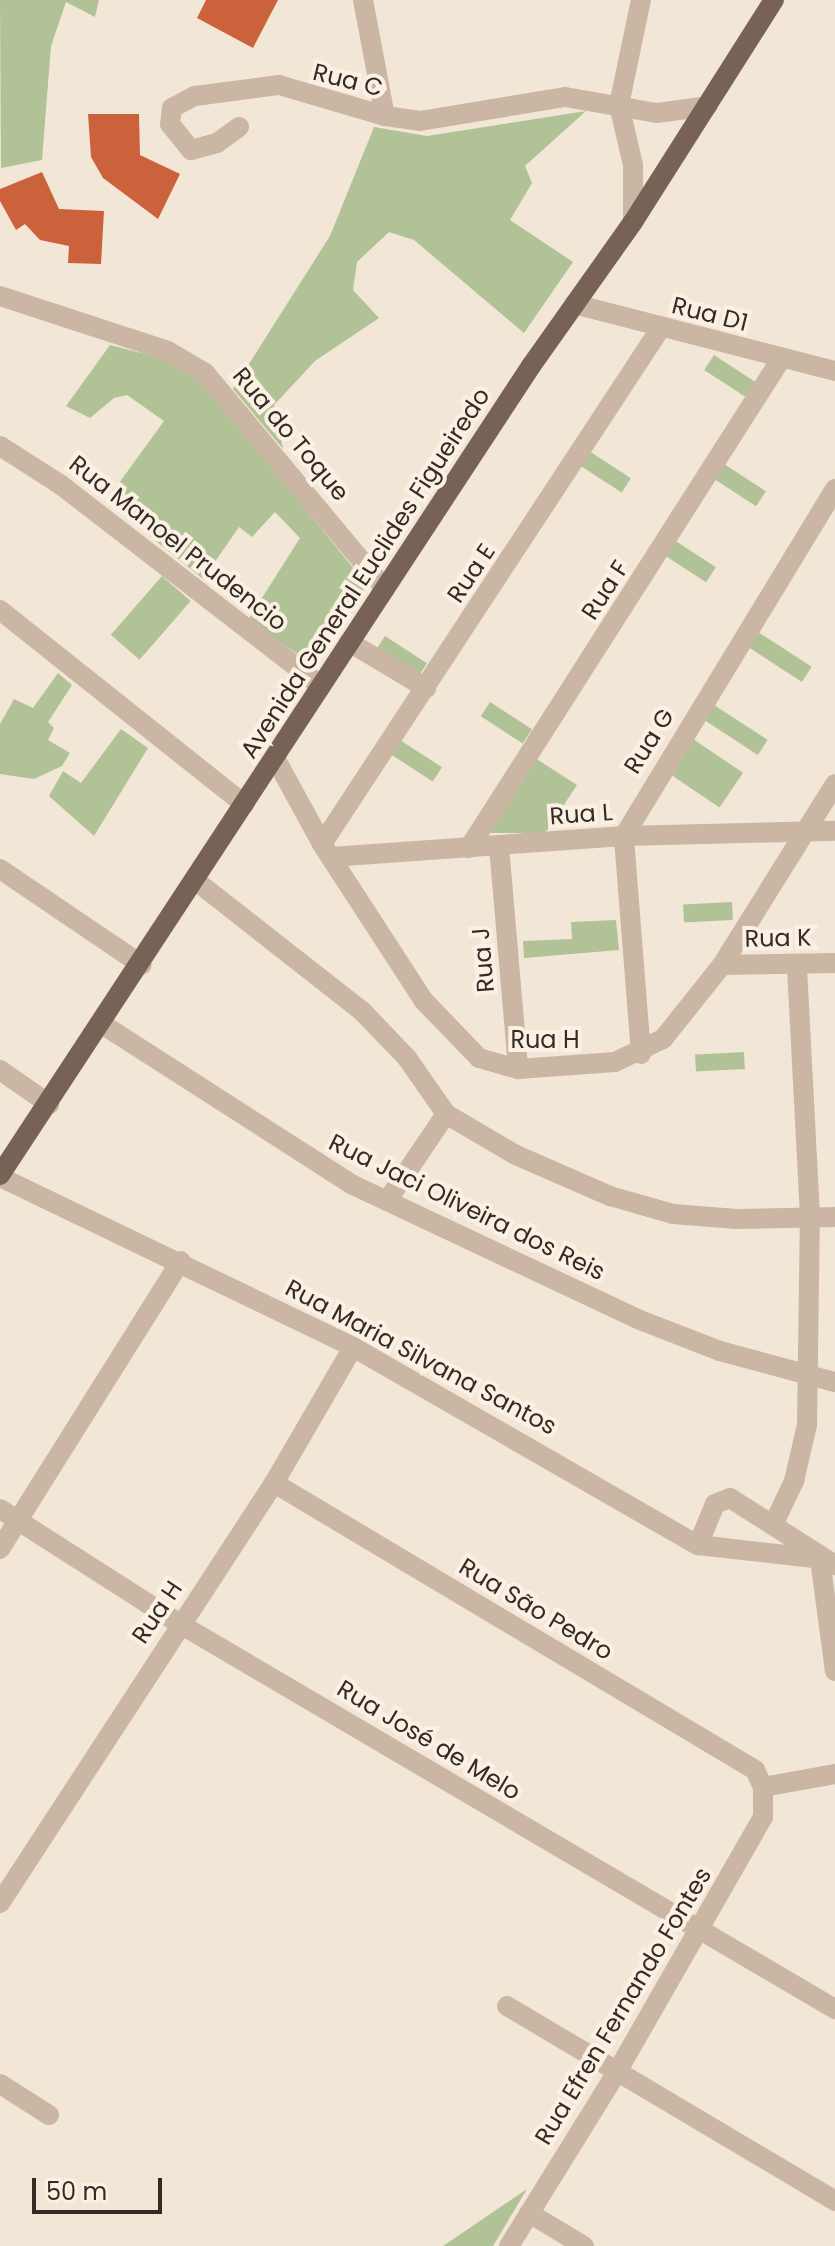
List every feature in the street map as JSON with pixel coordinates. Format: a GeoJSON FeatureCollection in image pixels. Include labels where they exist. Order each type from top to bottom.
{"type":"FeatureCollection","features":[{"type":"Feature","properties":{"kind":"main road","name":"Avenida General Euclides Figueiredo"},"geometry":{"type":"LineString","coordinates":[[0,1176],[142,965],[349,642],[574,304],[633,222],[774,0]]}},
{"type":"Feature","properties":{"kind":"street"},"geometry":{"type":"LineString","coordinates":[[363,0],[385,116]]}},
{"type":"Feature","properties":{"kind":"street"},"geometry":{"type":"LineString","coordinates":[[633,222],[635,177],[619,105],[641,0]]}},
{"type":"Feature","properties":{"kind":"street","name":"Rua C"},"geometry":{"type":"LineString","coordinates":[[239,127],[217,143],[191,150],[170,124],[172,108],[195,96],[279,85],[385,116],[438,120],[565,97],[663,114],[708,106]]}},
{"type":"Feature","properties":{"kind":"street","name":"Rua do Toque"},"geometry":{"type":"LineString","coordinates":[[0,296],[168,351],[205,373],[385,589]]}},
{"type":"Feature","properties":{"kind":"street","name":"Rua D1"},"geometry":{"type":"LineString","coordinates":[[574,304],[660,329],[835,371]]}},
{"type":"Feature","properties":{"kind":"street","name":"Rua E"},"geometry":{"type":"LineString","coordinates":[[326,850],[426,688],[660,329]]}},
{"type":"Feature","properties":{"kind":"street","name":"Rua F"},"geometry":{"type":"LineString","coordinates":[[469,848],[781,359]]}},
{"type":"Feature","properties":{"kind":"street","name":"Rua Manoel Prudencio"},"geometry":{"type":"LineString","coordinates":[[0,446],[61,485],[321,686]]}},
{"type":"Feature","properties":{"kind":"street","name":"Rua G"},"geometry":{"type":"LineString","coordinates":[[624,836],[835,489]]}},
{"type":"Feature","properties":{"kind":"street"},"geometry":{"type":"LineString","coordinates":[[0,610],[244,804]]}},
{"type":"Feature","properties":{"kind":"street"},"geometry":{"type":"LineString","coordinates":[[349,642],[426,688]]}},
{"type":"Feature","properties":{"kind":"street","name":"Rua H"},"geometry":{"type":"LineString","coordinates":[[275,758],[326,850],[424,1001],[479,1058],[518,1069],[584,1067],[641,1054],[670,1032],[722,965],[835,784]]}},
{"type":"Feature","properties":{"kind":"street","name":"Rua L"},"geometry":{"type":"LineString","coordinates":[[326,850],[469,848],[624,836],[835,831]]}},
{"type":"Feature","properties":{"kind":"street"},"geometry":{"type":"LineString","coordinates":[[624,836],[641,1054]]}},
{"type":"Feature","properties":{"kind":"street","name":"Rua J"},"geometry":{"type":"LineString","coordinates":[[499,846],[518,1069]]}},
{"type":"Feature","properties":{"kind":"street"},"geometry":{"type":"LineString","coordinates":[[0,869],[142,965]]}},
{"type":"Feature","properties":{"kind":"street"},"geometry":{"type":"LineString","coordinates":[[196,881],[362,1011],[407,1058],[446,1114],[553,1173],[642,1206],[724,1218],[835,1217]]}},
{"type":"Feature","properties":{"kind":"street","name":"Rua K"},"geometry":{"type":"LineString","coordinates":[[722,965],[835,963]]}},
{"type":"Feature","properties":{"kind":"street"},"geometry":{"type":"LineString","coordinates":[[774,1523],[802,1454],[809,1377],[810,1216],[797,964]]}},
{"type":"Feature","properties":{"kind":"street","name":"Rua Jaci Oliveira dos Reis"},"geometry":{"type":"LineString","coordinates":[[102,1024],[257,1127],[387,1201],[640,1320],[809,1377],[835,1382]]}},
{"type":"Feature","properties":{"kind":"street"},"geometry":{"type":"LineString","coordinates":[[0,1070],[49,1104]]}},
{"type":"Feature","properties":{"kind":"street"},"geometry":{"type":"LineString","coordinates":[[387,1201],[446,1114]]}},
{"type":"Feature","properties":{"kind":"street","name":"Rua Maria Silvana Santos"},"geometry":{"type":"LineString","coordinates":[[0,1176],[181,1261],[353,1347],[698,1545],[827,1562]]}},
{"type":"Feature","properties":{"kind":"street"},"geometry":{"type":"LineString","coordinates":[[0,1549],[181,1261]]}},
{"type":"Feature","properties":{"kind":"street","name":"Rua H"},"geometry":{"type":"LineString","coordinates":[[2,1893],[274,1483],[353,1347]]}},
{"type":"Feature","properties":{"kind":"street","name":"Rua São Pedro"},"geometry":{"type":"LineString","coordinates":[[274,1483],[755,1770],[763,1787]]}},
{"type":"Feature","properties":{"kind":"street"},"geometry":{"type":"LineString","coordinates":[[698,1545],[713,1507],[725,1498],[739,1500],[827,1562],[835,1671]]}},
{"type":"Feature","properties":{"kind":"street","name":"Rua José de Melo"},"geometry":{"type":"LineString","coordinates":[[0,1509],[180,1624],[835,2009]]}},
{"type":"Feature","properties":{"kind":"street"},"geometry":{"type":"LineString","coordinates":[[763,1787],[835,1774]]}},
{"type":"Feature","properties":{"kind":"street","name":"Rua Efren Fernando Fontes"},"geometry":{"type":"LineString","coordinates":[[509,2246],[617,2072],[763,1817],[763,1787]]}},
{"type":"Feature","properties":{"kind":"street"},"geometry":{"type":"LineString","coordinates":[[507,2006],[835,2201]]}},
{"type":"Feature","properties":{"kind":"street"},"geometry":{"type":"LineString","coordinates":[[0,2084],[49,2115]]}},
{"type":"Feature","properties":{"kind":"street"},"geometry":{"type":"LineString","coordinates":[[529,2213],[584,2246]]}},
{"type":"Feature","properties":{"kind":"green space"},"geometry":{"type":"Polygon","coordinates":[[[0,0],[99,0],[95,17],[66,2],[51,46],[42,160],[1,168],[0,0]]]}},
{"type":"Feature","properties":{"kind":"green space"},"geometry":{"type":"Polygon","coordinates":[[[586,111],[525,166],[532,183],[510,220],[573,262],[524,333],[414,240],[389,232],[357,262],[353,290],[379,318],[315,361],[274,405],[283,449],[233,389],[330,236],[374,127],[427,136],[586,111]]]}},
{"type":"Feature","properties":{"kind":"green space"},"geometry":{"type":"Polygon","coordinates":[[[110,345],[165,359],[200,379],[367,585],[309,662],[248,620],[300,538],[275,512],[252,537],[239,527],[203,579],[106,501],[164,421],[127,395],[114,398],[90,418],[66,406],[110,345]]]}},
{"type":"Feature","properties":{"kind":"green space"},"geometry":{"type":"Polygon","coordinates":[[[714,355],[755,382],[745,397],[704,370],[714,355]]]}},
{"type":"Feature","properties":{"kind":"green space"},"geometry":{"type":"Polygon","coordinates":[[[589,451],[631,478],[622,492],[580,465],[589,451]]]}},
{"type":"Feature","properties":{"kind":"green space"},"geometry":{"type":"Polygon","coordinates":[[[724,464],[766,491],[756,506],[714,479],[724,464]]]}},
{"type":"Feature","properties":{"kind":"green space"},"geometry":{"type":"Polygon","coordinates":[[[674,540],[716,567],[706,582],[664,555],[674,540]]]}},
{"type":"Feature","properties":{"kind":"green space"},"geometry":{"type":"Polygon","coordinates":[[[162,576],[191,601],[140,660],[111,635],[162,576]]]}},
{"type":"Feature","properties":{"kind":"green space"},"geometry":{"type":"Polygon","coordinates":[[[758,632],[812,667],[802,682],[748,647],[758,632]]]}},
{"type":"Feature","properties":{"kind":"green space"},"geometry":{"type":"Polygon","coordinates":[[[385,636],[427,663],[417,678],[375,651],[385,636]]]}},
{"type":"Feature","properties":{"kind":"green space"},"geometry":{"type":"Polygon","coordinates":[[[58,673],[72,685],[48,722],[54,728],[48,740],[70,753],[62,766],[34,779],[0,774],[0,724],[14,699],[33,708],[58,673]]]}},
{"type":"Feature","properties":{"kind":"green space"},"geometry":{"type":"Polygon","coordinates":[[[490,702],[532,729],[523,743],[481,716],[490,702]]]}},
{"type":"Feature","properties":{"kind":"green space"},"geometry":{"type":"Polygon","coordinates":[[[714,705],[768,740],[758,755],[704,720],[714,705]]]}},
{"type":"Feature","properties":{"kind":"green space"},"geometry":{"type":"Polygon","coordinates":[[[121,729],[148,748],[94,836],[49,796],[63,771],[81,783],[121,729]]]}},
{"type":"Feature","properties":{"kind":"green space"},"geometry":{"type":"Polygon","coordinates":[[[690,737],[743,773],[720,808],[667,772],[690,737]]]}},
{"type":"Feature","properties":{"kind":"green space"},"geometry":{"type":"Polygon","coordinates":[[[400,740],[442,767],[433,781],[391,754],[400,740]]]}},
{"type":"Feature","properties":{"kind":"green space"},"geometry":{"type":"Polygon","coordinates":[[[535,758],[577,785],[545,833],[483,833],[535,758]]]}},
{"type":"Feature","properties":{"kind":"green space"},"geometry":{"type":"Polygon","coordinates":[[[732,902],[733,920],[684,923],[683,905],[732,902]]]}},
{"type":"Feature","properties":{"kind":"green space"},"geometry":{"type":"Polygon","coordinates":[[[616,920],[619,950],[524,958],[523,941],[572,939],[571,922],[616,920]]]}},
{"type":"Feature","properties":{"kind":"green space"},"geometry":{"type":"Polygon","coordinates":[[[744,1052],[745,1069],[696,1072],[695,1055],[744,1052]]]}},
{"type":"Feature","properties":{"kind":"green space"},"geometry":{"type":"Polygon","coordinates":[[[527,2189],[493,2246],[443,2246],[527,2189]]]}},
{"type":"Feature","properties":{"kind":"building"},"geometry":{"type":"Polygon","coordinates":[[[206,0],[278,0],[253,48],[197,18],[206,0]]]}},
{"type":"Feature","properties":{"kind":"building"},"geometry":{"type":"Polygon","coordinates":[[[88,114],[139,114],[140,155],[180,174],[158,219],[103,178],[91,157],[88,114]]]}},
{"type":"Feature","properties":{"kind":"building"},"geometry":{"type":"Polygon","coordinates":[[[42,172],[59,209],[104,211],[101,264],[68,263],[69,246],[40,240],[25,224],[16,230],[0,201],[0,189],[42,172]]]}}]}
